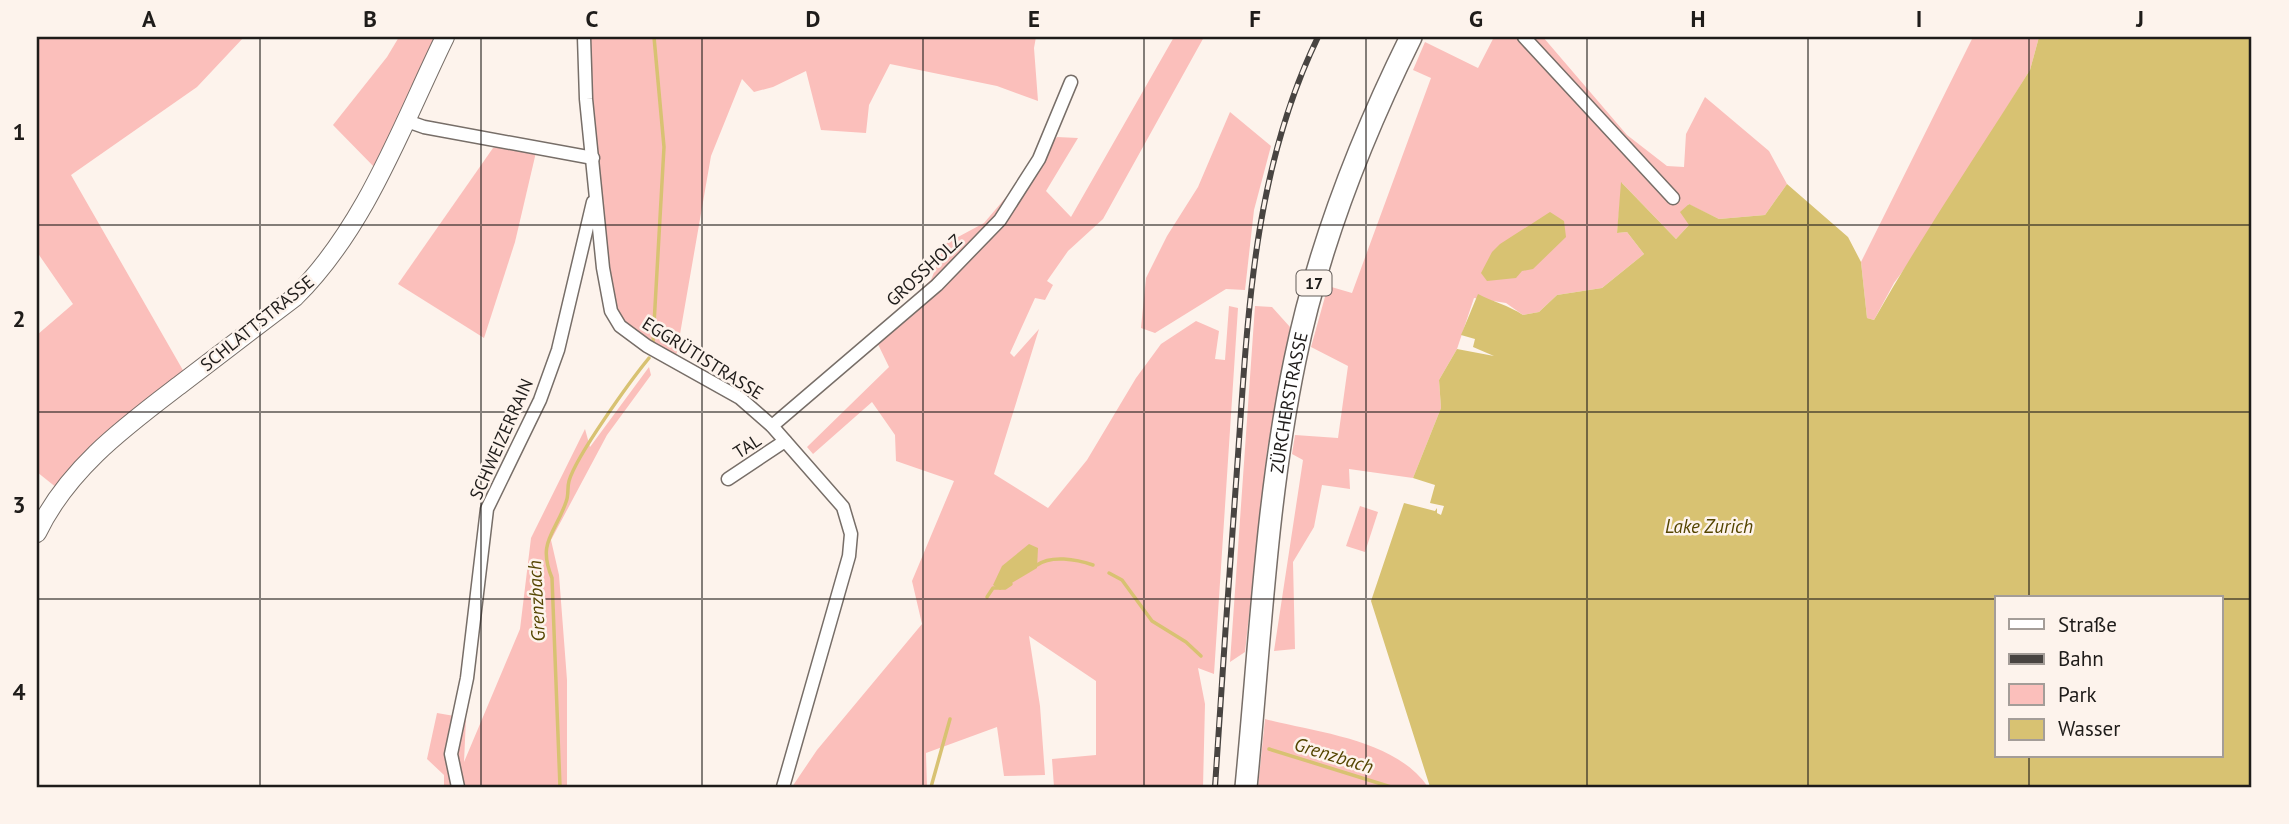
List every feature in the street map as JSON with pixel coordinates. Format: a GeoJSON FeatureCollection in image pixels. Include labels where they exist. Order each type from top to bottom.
{"type":"FeatureCollection","features":[{"type":"Feature","properties":{"kind":"main road","name":"ZÜRCHERSTRASSE"},"geometry":{"type":"LineString","coordinates":[[1246,787],[1277,475],[1295,359],[1321,257],[1344,189],[1380,100],[1411,37]]}},
{"type":"Feature","properties":{"kind":"street","name":"SCHLATTSTRASSE"},"geometry":{"type":"LineString","coordinates":[[37,533],[49,510],[78,471],[117,433],[295,297],[318,275],[350,229],[445,37]]}},
{"type":"Feature","properties":{"kind":"street","name":"EGGRÜTISTRASSE"},"geometry":{"type":"LineString","coordinates":[[584,37],[586,99],[603,268],[611,312],[620,326],[647,346],[740,398],[772,426],[837,497],[849,522],[851,544],[783,787]]}},
{"type":"Feature","properties":{"kind":"street"},"geometry":{"type":"LineString","coordinates":[[1524,37],[1673,198]]}},
{"type":"Feature","properties":{"kind":"street","name":"GROSSHOLZ"},"geometry":{"type":"LineString","coordinates":[[772,426],[937,285],[1000,220],[1039,159],[1070,82]]}},
{"type":"Feature","properties":{"kind":"street"},"geometry":{"type":"LineString","coordinates":[[404,120],[424,127],[593,159]]}},
{"type":"Feature","properties":{"kind":"street","name":"SCHWEIZERRAIN"},"geometry":{"type":"LineString","coordinates":[[458,787],[451,754],[466,686],[487,509],[540,400],[558,350],[596,191]]}},
{"type":"Feature","properties":{"kind":"street","name":"TAL"},"geometry":{"type":"LineString","coordinates":[[728,479],[785,441]]}},
{"type":"Feature","properties":{"kind":"green space"},"geometry":{"type":"Polygon","coordinates":[[[37,37],[244,37],[197,87],[71,175],[188,379],[62,492],[37,472],[37,335],[73,304],[37,252],[37,37]]]}},
{"type":"Feature","properties":{"kind":"green space"},"geometry":{"type":"Polygon","coordinates":[[[399,37],[445,37],[379,172],[333,125],[387,57],[399,37]]]}},
{"type":"Feature","properties":{"kind":"green space"},"geometry":{"type":"Polygon","coordinates":[[[589,37],[1036,37],[1034,48],[1038,101],[997,86],[890,64],[869,105],[866,133],[821,130],[806,71],[773,87],[754,92],[742,79],[711,156],[676,357],[657,352],[611,311],[596,191],[589,37]]]}},
{"type":"Feature","properties":{"kind":"green space"},"geometry":{"type":"Polygon","coordinates":[[[1174,37],[1204,37],[1103,219],[1068,251],[1047,281],[1053,285],[1045,300],[1035,298],[1010,353],[1014,357],[1039,329],[994,474],[1048,508],[1087,460],[1136,378],[1161,344],[1196,321],[1219,331],[1215,359],[1225,360],[1229,306],[1238,308],[1214,674],[1198,668],[1205,704],[1203,787],[1054,787],[1052,759],[1096,755],[1096,681],[1029,636],[1040,706],[1045,775],[1004,776],[997,727],[926,753],[927,787],[792,787],[817,750],[922,624],[912,581],[954,481],[896,461],[895,435],[872,402],[813,454],[807,447],[889,367],[873,334],[931,280],[945,244],[984,223],[1057,137],[1078,138],[1046,191],[1071,217],[1174,37]]]}},
{"type":"Feature","properties":{"kind":"green space"},"geometry":{"type":"Polygon","coordinates":[[[1494,37],[1543,37],[1627,135],[1667,166],[1684,167],[1686,134],[1705,97],[1769,151],[1787,184],[1765,215],[1719,219],[1688,204],[1689,225],[1676,239],[1622,183],[1617,233],[1627,232],[1644,254],[1602,288],[1557,295],[1539,312],[1523,315],[1506,303],[1474,298],[1457,349],[1439,380],[1441,408],[1413,478],[1349,469],[1350,489],[1322,485],[1314,527],[1293,562],[1295,649],[1274,651],[1303,460],[1292,454],[1295,435],[1338,438],[1348,366],[1311,347],[1328,286],[1352,293],[1431,78],[1413,70],[1425,42],[1478,68],[1494,37]]]}},
{"type":"Feature","properties":{"kind":"green space"},"geometry":{"type":"Polygon","coordinates":[[[1973,37],[2039,37],[2030,70],[1917,252],[1894,283],[1874,320],[1867,318],[1861,262],[1973,37]]]}},
{"type":"Feature","properties":{"kind":"green space"},"geometry":{"type":"Polygon","coordinates":[[[1230,112],[1271,146],[1254,210],[1245,290],[1226,289],[1155,333],[1141,328],[1146,278],[1167,236],[1198,187],[1230,112]]]}},
{"type":"Feature","properties":{"kind":"green space"},"geometry":{"type":"Polygon","coordinates":[[[509,143],[537,148],[515,242],[484,338],[398,284],[493,148],[509,143]]]}},
{"type":"Feature","properties":{"kind":"green space"},"geometry":{"type":"Polygon","coordinates":[[[1255,306],[1272,307],[1290,327],[1267,451],[1245,652],[1230,662],[1255,306]]]}},
{"type":"Feature","properties":{"kind":"green space"},"geometry":{"type":"Polygon","coordinates":[[[649,367],[651,375],[607,435],[551,540],[559,575],[567,680],[567,787],[444,787],[444,775],[427,759],[437,713],[466,718],[464,762],[520,629],[531,538],[585,429],[590,447],[649,367]]]}},
{"type":"Feature","properties":{"kind":"green space"},"geometry":{"type":"Polygon","coordinates":[[[1360,506],[1378,512],[1365,552],[1346,546],[1360,506]]]}},
{"type":"Feature","properties":{"kind":"green space"},"geometry":{"type":"Polygon","coordinates":[[[1265,719],[1354,740],[1376,748],[1414,771],[1428,787],[1258,787],[1265,719]]]}},
{"type":"Feature","properties":{"kind":"water","name":"Lake Zurich"},"geometry":{"type":"Polygon","coordinates":[[[2039,37],[2252,37],[2252,787],[1430,787],[1371,601],[1404,503],[1435,511],[1437,508],[1437,513],[1441,515],[1444,506],[1430,503],[1435,485],[1413,478],[1441,408],[1439,380],[1457,349],[1494,356],[1473,347],[1475,339],[1461,335],[1478,294],[1523,315],[1539,312],[1557,295],[1602,288],[1644,254],[1627,232],[1617,233],[1621,182],[1676,239],[1689,225],[1680,212],[1689,204],[1719,219],[1765,215],[1787,184],[1848,237],[1861,262],[1867,318],[1874,320],[2030,70],[2039,37]]]}},
{"type":"Feature","properties":{"kind":"water"},"geometry":{"type":"Polygon","coordinates":[[[1550,212],[1564,221],[1566,237],[1533,269],[1522,271],[1516,278],[1487,281],[1481,273],[1492,252],[1550,212]]]}},
{"type":"Feature","properties":{"kind":"water"},"geometry":{"type":"Polygon","coordinates":[[[1029,544],[1038,548],[1037,568],[1000,590],[993,585],[1002,566],[1029,544]]]}},
{"type":"Feature","properties":{"kind":"waterway"},"geometry":{"type":"LineString","coordinates":[[653,342],[664,147],[654,37]]}},
{"type":"Feature","properties":{"kind":"waterway","name":"Grenzbach"},"geometry":{"type":"LineString","coordinates":[[560,787],[552,578],[546,555],[547,547],[566,502],[569,481],[582,454],[649,358]]}},
{"type":"Feature","properties":{"kind":"waterway","name":"Grenzbach"},"geometry":{"type":"LineString","coordinates":[[1037,565],[1049,560],[1064,559],[1093,565]]}},
{"type":"Feature","properties":{"kind":"waterway","name":"Grenzbach"},"geometry":{"type":"LineString","coordinates":[[1109,573],[1122,580],[1152,621],[1186,642],[1201,656]]}},
{"type":"Feature","properties":{"kind":"waterway","name":"Grenzbach"},"geometry":{"type":"LineString","coordinates":[[987,597],[993,588],[1005,588],[1011,584]]}},
{"type":"Feature","properties":{"kind":"waterway","name":"Grenzbach"},"geometry":{"type":"LineString","coordinates":[[931,787],[950,719]]}},
{"type":"Feature","properties":{"kind":"waterway","name":"Grenzbach"},"geometry":{"type":"LineString","coordinates":[[1269,749],[1391,787]]}},
{"type":"Feature","properties":{"kind":"railway"},"geometry":{"type":"LineString","coordinates":[[1215,787],[1246,348],[1258,242],[1267,189],[1280,138],[1318,37]]}}]}
